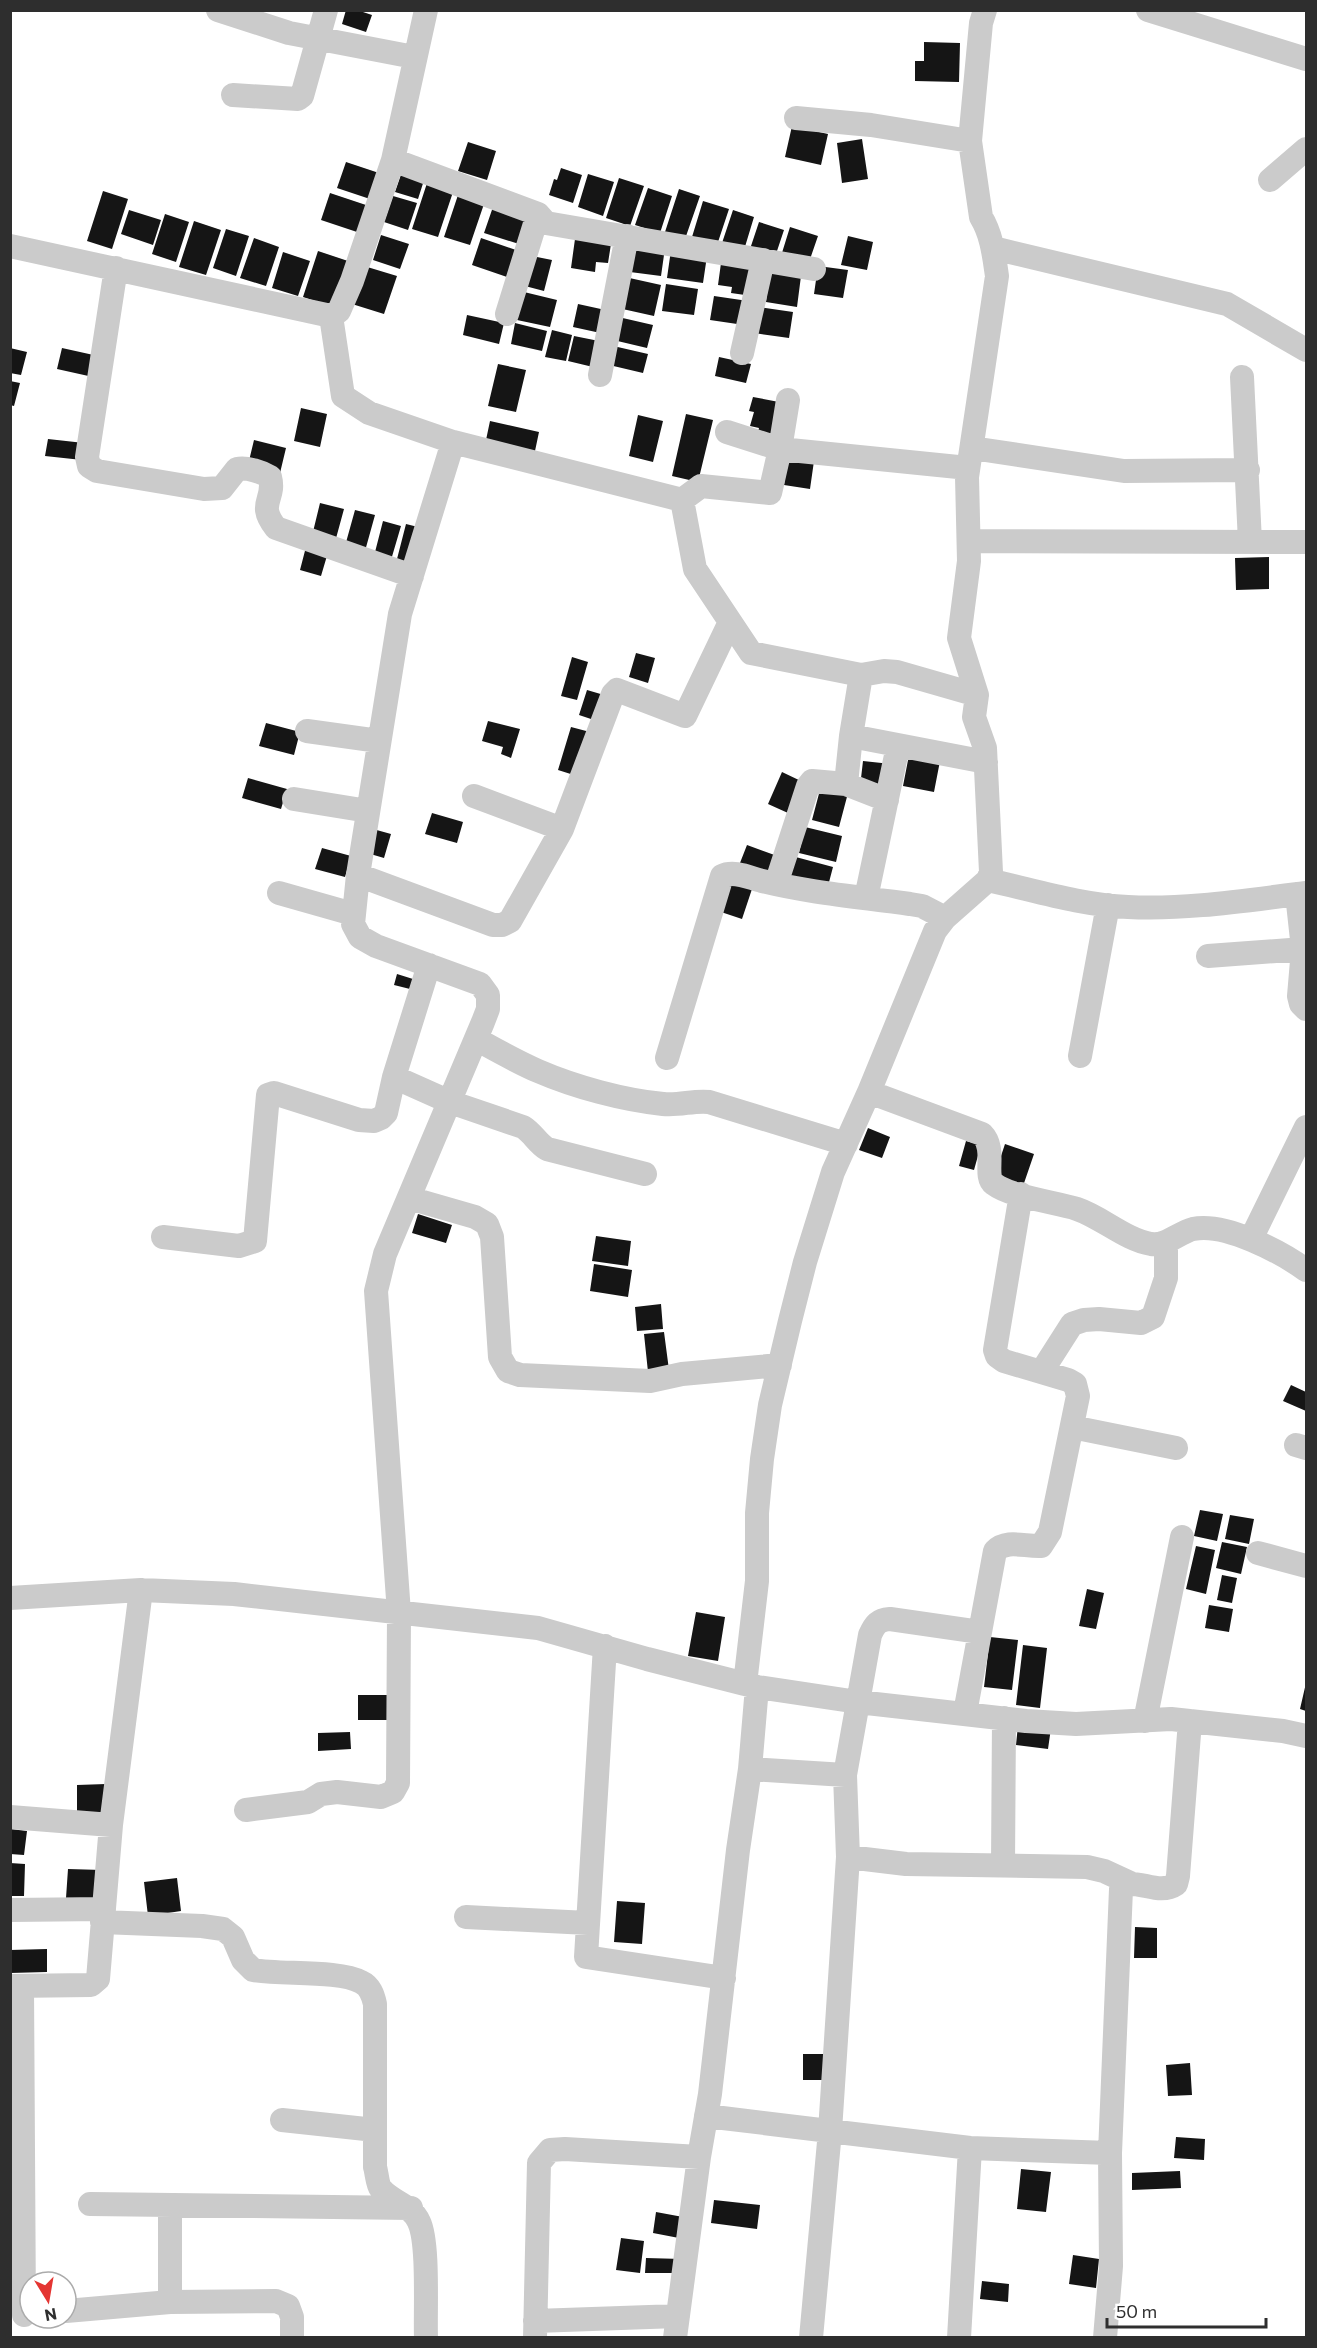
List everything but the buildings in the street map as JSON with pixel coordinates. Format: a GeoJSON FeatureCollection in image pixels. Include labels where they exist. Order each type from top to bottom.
{"type":"FeatureCollection","features":[{"type":"Feature","properties":{"kind":"street"},"geometry":{"type":"LineString","coordinates":[[218,10],[271,18],[289,33],[414,57]]}},
{"type":"Feature","properties":{"kind":"street"},"geometry":{"type":"LineString","coordinates":[[232,95],[298,99],[302,96],[326,10]]}},
{"type":"Feature","properties":{"kind":"street"},"geometry":{"type":"LineString","coordinates":[[10,246],[331,316],[339,311],[352,281],[393,160],[426,10]]}},
{"type":"Feature","properties":{"kind":"street"},"geometry":{"type":"LineString","coordinates":[[699,2157],[565,2149],[550,2151],[538,2163],[535,2329],[677,2327],[750,1769],[757,1513],[762,1459],[780,1365],[805,1262],[833,1172],[869,1092],[935,930],[945,918],[988,880],[991,872],[985,748],[974,717],[977,695],[959,638],[969,561],[967,499],[970,458],[997,276],[993,249],[987,227],[981,217],[970,141],[981,23],[985,10]]}},
{"type":"Feature","properties":{"kind":"street"},"geometry":{"type":"LineString","coordinates":[[1148,10],[1306,58]]}},
{"type":"Feature","properties":{"kind":"street"},"geometry":{"type":"LineString","coordinates":[[796,118],[871,125],[970,141]]}},
{"type":"Feature","properties":{"kind":"street"},"geometry":{"type":"LineString","coordinates":[[1270,180],[1306,149]]}},
{"type":"Feature","properties":{"kind":"street"},"geometry":{"type":"LineString","coordinates":[[393,160],[538,214],[546,223],[814,269]]}},
{"type":"Feature","properties":{"kind":"street"},"geometry":{"type":"LineString","coordinates":[[507,314],[538,214]]}},
{"type":"Feature","properties":{"kind":"street"},"geometry":{"type":"LineString","coordinates":[[600,375],[627,236]]}},
{"type":"Feature","properties":{"kind":"street"},"geometry":{"type":"LineString","coordinates":[[993,249],[1227,304],[1306,350]]}},
{"type":"Feature","properties":{"kind":"street"},"geometry":{"type":"LineString","coordinates":[[742,353],[763,260]]}},
{"type":"Feature","properties":{"kind":"street"},"geometry":{"type":"LineString","coordinates":[[116,268],[87,457],[89,466],[97,471],[204,489],[222,488],[237,469],[242,468],[266,474],[270,477],[272,484],[267,517],[276,528],[412,576]]}},
{"type":"Feature","properties":{"kind":"street"},"geometry":{"type":"LineString","coordinates":[[331,316],[343,396],[369,413],[453,442],[682,500]]}},
{"type":"Feature","properties":{"kind":"street"},"geometry":{"type":"LineString","coordinates":[[1242,377],[1250,542]]}},
{"type":"Feature","properties":{"kind":"street"},"geometry":{"type":"LineString","coordinates":[[682,500],[701,486],[770,493],[788,400]]}},
{"type":"Feature","properties":{"kind":"street"},"geometry":{"type":"LineString","coordinates":[[727,432],[780,449],[970,458],[1124,471],[1248,470]]}},
{"type":"Feature","properties":{"kind":"street"},"geometry":{"type":"LineString","coordinates":[[246,1810],[291,1806],[308,1802],[321,1794],[337,1792],[381,1797],[393,1792],[398,1783],[399,1613],[376,1291],[385,1254],[488,1009],[488,995],[480,984],[376,946],[360,937],[353,924],[353,914],[400,614],[453,442]]}},
{"type":"Feature","properties":{"kind":"street"},"geometry":{"type":"LineString","coordinates":[[682,500],[695,569],[751,653],[861,675],[884,671],[897,672],[977,695]]}},
{"type":"Feature","properties":{"kind":"street"},"geometry":{"type":"LineString","coordinates":[[970,541],[1306,542]]}},
{"type":"Feature","properties":{"kind":"street"},"geometry":{"type":"LineString","coordinates":[[358,875],[493,925],[502,925],[510,921],[562,830],[613,694],[618,690],[685,716],[730,622]]}},
{"type":"Feature","properties":{"kind":"street"},"geometry":{"type":"LineString","coordinates":[[846,784],[861,675]]}},
{"type":"Feature","properties":{"kind":"street"},"geometry":{"type":"LineString","coordinates":[[307,731],[379,741]]}},
{"type":"Feature","properties":{"kind":"street"},"geometry":{"type":"LineString","coordinates":[[851,736],[986,762]]}},
{"type":"Feature","properties":{"kind":"street"},"geometry":{"type":"LineString","coordinates":[[866,898],[898,746]]}},
{"type":"Feature","properties":{"kind":"street"},"geometry":{"type":"LineString","coordinates":[[776,884],[808,786],[812,781],[846,784],[886,801]]}},
{"type":"Feature","properties":{"kind":"street"},"geometry":{"type":"LineString","coordinates":[[474,796],[562,830]]}},
{"type":"Feature","properties":{"kind":"street"},"geometry":{"type":"LineString","coordinates":[[294,798],[368,810]]}},
{"type":"Feature","properties":{"kind":"street"},"geometry":{"type":"LineString","coordinates":[[666,1058],[722,876],[727,873],[776,884],[922,906],[945,918]]}},
{"type":"Feature","properties":{"kind":"street"},"geometry":{"type":"LineString","coordinates":[[988,880],[1077,901],[1128,907],[1220,903],[1302,894],[1303,949],[1299,996],[1301,1004],[1306,1009]]}},
{"type":"Feature","properties":{"kind":"street"},"geometry":{"type":"LineString","coordinates":[[279,893],[353,914]]}},
{"type":"Feature","properties":{"kind":"street"},"geometry":{"type":"LineString","coordinates":[[1080,1056],[1108,905]]}},
{"type":"Feature","properties":{"kind":"street"},"geometry":{"type":"LineString","coordinates":[[1208,956],[1303,949]]}},
{"type":"Feature","properties":{"kind":"street"},"geometry":{"type":"LineString","coordinates":[[163,1237],[239,1246],[255,1241],[268,1095],[274,1093],[359,1120],[374,1121],[386,1113],[394,1077],[429,965]]}},
{"type":"Feature","properties":{"kind":"street"},"geometry":{"type":"LineString","coordinates":[[476,1040],[537,1070],[574,1084],[635,1100],[667,1105],[709,1102],[846,1144]]}},
{"type":"Feature","properties":{"kind":"street"},"geometry":{"type":"LineString","coordinates":[[394,1077],[450,1102],[523,1127],[547,1149],[645,1174]]}},
{"type":"Feature","properties":{"kind":"street"},"geometry":{"type":"LineString","coordinates":[[869,1092],[982,1134],[988,1140],[990,1179],[994,1184],[1021,1194],[1078,1209],[1152,1244],[1166,1242],[1194,1229],[1210,1229],[1251,1239],[1306,1269]]}},
{"type":"Feature","properties":{"kind":"street"},"geometry":{"type":"LineString","coordinates":[[1251,1239],[1306,1127]]}},
{"type":"Feature","properties":{"kind":"street"},"geometry":{"type":"LineString","coordinates":[[965,1713],[995,1551],[1000,1546],[1010,1544],[1041,1546],[1050,1532],[1078,1390],[1068,1380],[1004,1361],[997,1356],[995,1350],[1021,1194]]}},
{"type":"Feature","properties":{"kind":"street"},"geometry":{"type":"LineString","coordinates":[[409,1198],[475,1217],[487,1224],[492,1237],[500,1358],[508,1371],[520,1375],[650,1381],[682,1374],[780,1365]]}},
{"type":"Feature","properties":{"kind":"street"},"geometry":{"type":"LineString","coordinates":[[1042,1371],[1072,1324],[1099,1319],[1141,1323],[1153,1317],[1166,1278],[1166,1242]]}},
{"type":"Feature","properties":{"kind":"street"},"geometry":{"type":"LineString","coordinates":[[1072,1427],[1176,1448]]}},
{"type":"Feature","properties":{"kind":"street"},"geometry":{"type":"LineString","coordinates":[[1145,1721],[1182,1537]]}},
{"type":"Feature","properties":{"kind":"street"},"geometry":{"type":"LineString","coordinates":[[1258,1553],[1306,1566]]}},
{"type":"Feature","properties":{"kind":"street"},"geometry":{"type":"LineString","coordinates":[[20,2270],[16,1986],[91,1984],[98,1979],[111,1825],[141,1590]]}},
{"type":"Feature","properties":{"kind":"street"},"geometry":{"type":"LineString","coordinates":[[10,1598],[141,1590],[234,1594],[538,1628],[751,1685],[858,1702],[1076,1724],[1190,1721],[1283,1731],[1306,1736]]}},
{"type":"Feature","properties":{"kind":"street"},"geometry":{"type":"LineString","coordinates":[[811,2337],[830,2131],[848,1857],[845,1775],[870,1635],[875,1625],[881,1620],[890,1619],[980,1632]]}},
{"type":"Feature","properties":{"kind":"street"},"geometry":{"type":"LineString","coordinates":[[605,1646],[586,1957],[724,1978]]}},
{"type":"Feature","properties":{"kind":"street"},"geometry":{"type":"LineString","coordinates":[[1003,1865],[1004,1718]]}},
{"type":"Feature","properties":{"kind":"street"},"geometry":{"type":"LineString","coordinates":[[848,1857],[906,1864],[1087,1867],[1104,1871],[1130,1883],[1162,1889],[1176,1884],[1190,1721]]}},
{"type":"Feature","properties":{"kind":"street"},"geometry":{"type":"LineString","coordinates":[[750,1769],[845,1775]]}},
{"type":"Feature","properties":{"kind":"street"},"geometry":{"type":"LineString","coordinates":[[10,1817],[111,1825]]}},
{"type":"Feature","properties":{"kind":"street"},"geometry":{"type":"LineString","coordinates":[[1106,2337],[1111,2266],[1110,2153],[1121,1889],[1124,1884],[1130,1883]]}},
{"type":"Feature","properties":{"kind":"street"},"geometry":{"type":"LineString","coordinates":[[10,1910],[103,1915],[223,1929],[233,1937],[243,1960],[253,1970],[342,1976],[361,1982],[371,1990],[375,2004],[375,2167],[380,2188],[411,2208],[420,2222],[424,2239],[426,2337]]}},
{"type":"Feature","properties":{"kind":"street"},"geometry":{"type":"LineString","coordinates":[[466,1917],[588,1923]]}},
{"type":"Feature","properties":{"kind":"street"},"geometry":{"type":"LineString","coordinates":[[706,2116],[970,2148],[1110,2153]]}},
{"type":"Feature","properties":{"kind":"street"},"geometry":{"type":"LineString","coordinates":[[282,2120],[375,2130]]}},
{"type":"Feature","properties":{"kind":"street"},"geometry":{"type":"LineString","coordinates":[[958,2337],[970,2148]]}},
{"type":"Feature","properties":{"kind":"street"},"geometry":{"type":"LineString","coordinates":[[90,2204],[411,2208]]}},
{"type":"Feature","properties":{"kind":"street"},"geometry":{"type":"LineString","coordinates":[[170,2205],[170,2302]]}},
{"type":"Feature","properties":{"kind":"street"},"geometry":{"type":"LineString","coordinates":[[78,2310],[170,2302],[276,2301],[288,2306],[292,2317],[292,2337]]}}]}
